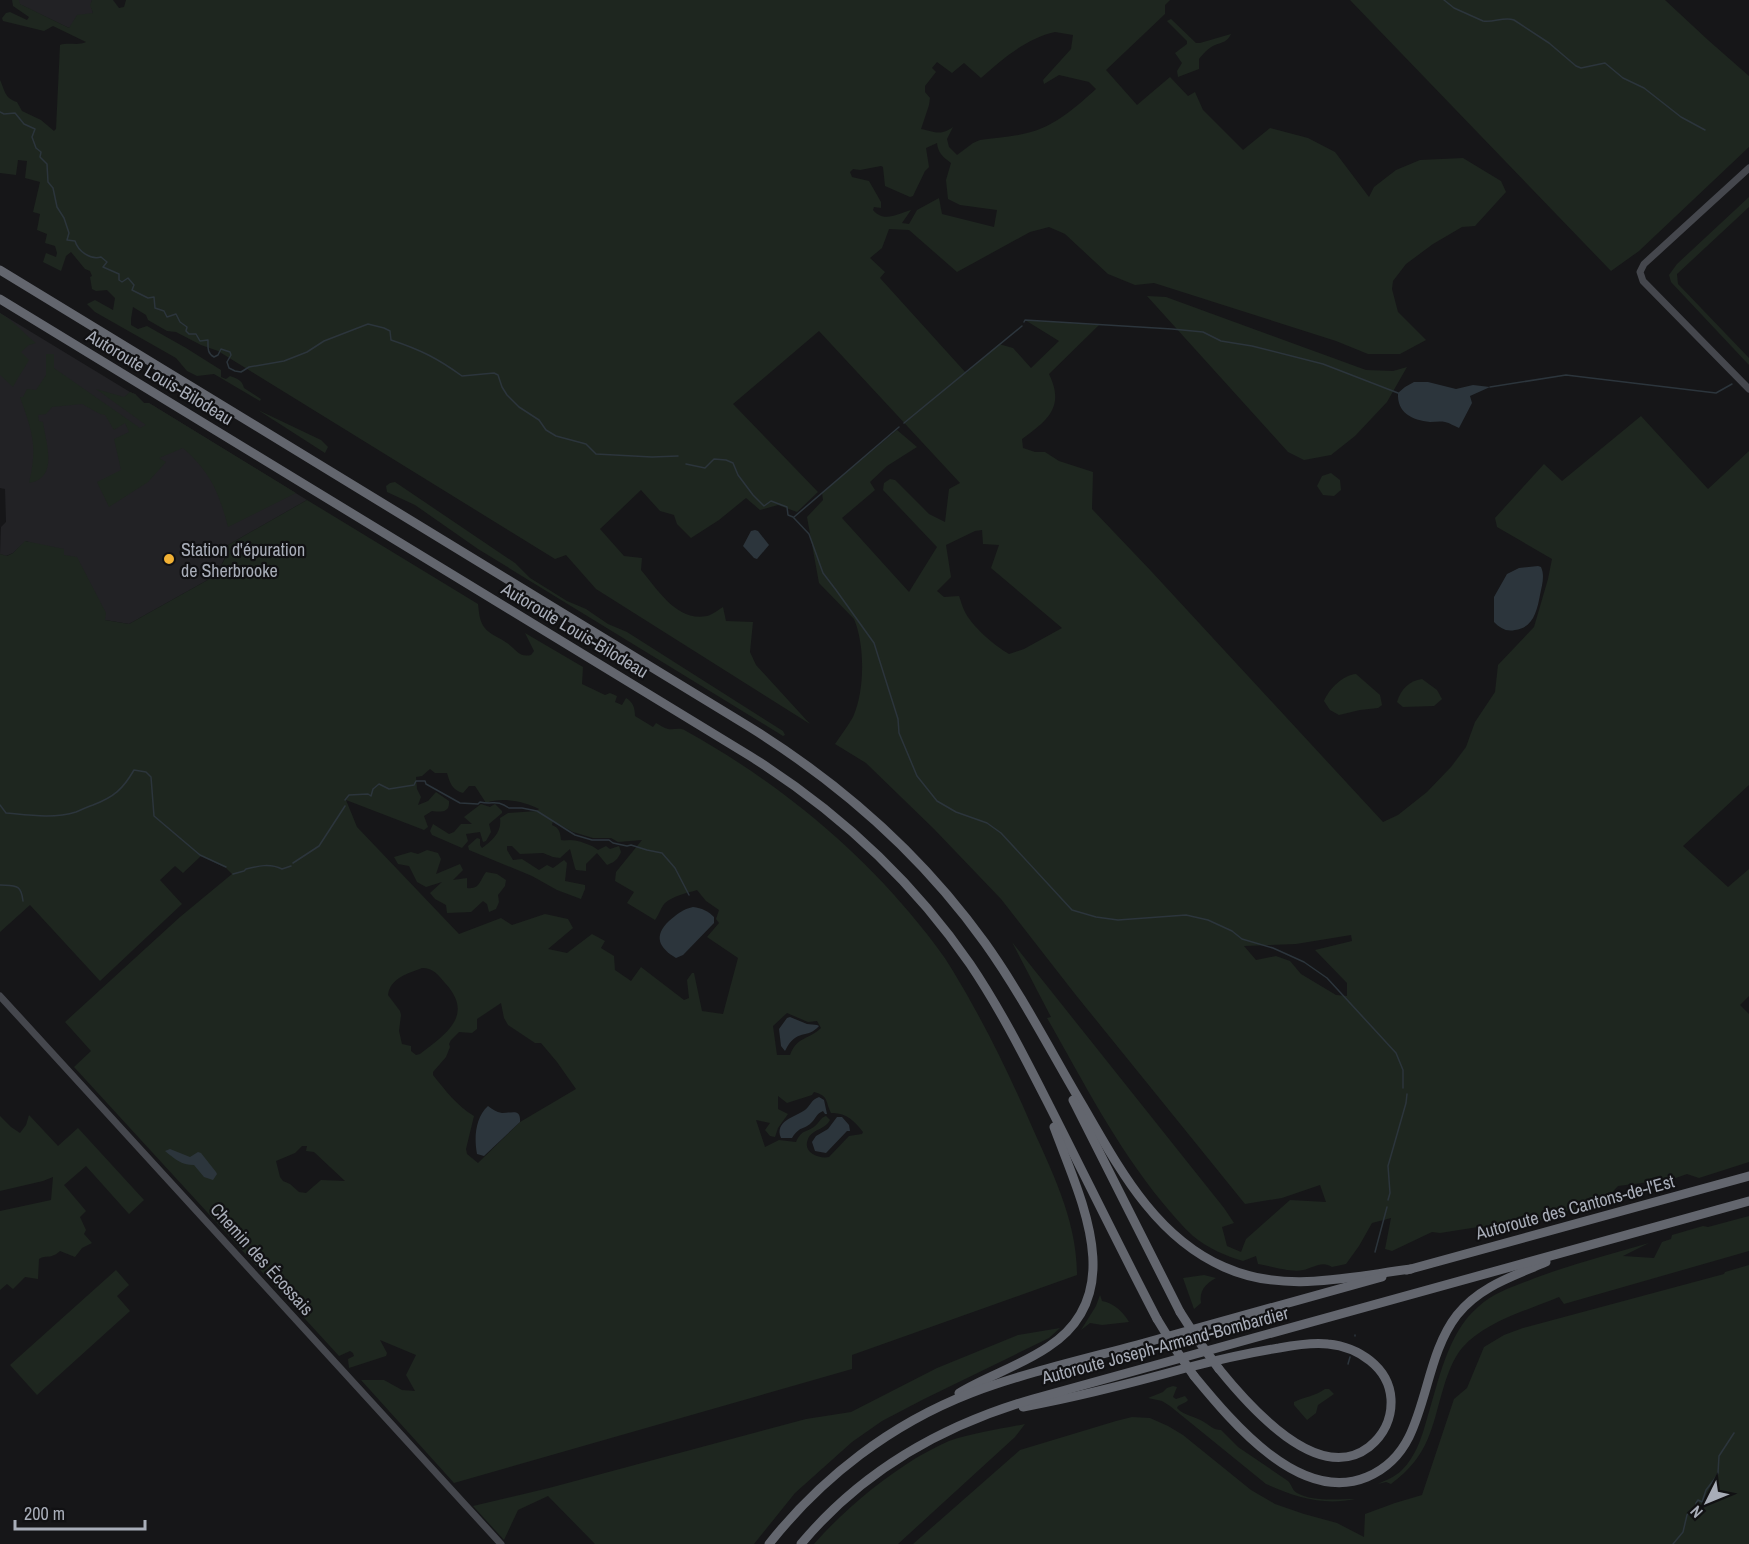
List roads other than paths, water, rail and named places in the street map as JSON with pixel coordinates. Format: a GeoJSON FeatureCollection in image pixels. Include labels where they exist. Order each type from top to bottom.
{"type":"FeatureCollection","features":[{"type":"Feature","properties":{"kind":"highway","name":"Autoroute Louis-Bilodeau"},"geometry":{"type":"LineString","coordinates":[[0,270],[729,714],[811,767],[883,826],[938,884],[988,947],[1033,1021]]}},
{"type":"Feature","properties":{"kind":"highway","name":"Autoroute Louis-Bilodeau"},"geometry":{"type":"LineString","coordinates":[[0,299],[735,747],[808,796],[878,855],[948,935],[996,1005],[1040,1088]]}},
{"type":"Feature","properties":{"kind":"highway"},"geometry":{"type":"LineString","coordinates":[[1033,1021],[1098,1132],[1138,1194],[1166,1228],[1197,1253],[1240,1273],[1283,1282],[1315,1282],[1411,1269]]}},
{"type":"Feature","properties":{"kind":"highway"},"geometry":{"type":"LineString","coordinates":[[982,1415],[1057,1401],[1229,1357],[1288,1346],[1320,1343],[1341,1346],[1354,1351],[1378,1368],[1385,1378],[1390,1393],[1390,1417],[1378,1439],[1362,1452],[1341,1458],[1321,1455],[1301,1447],[1246,1400],[1219,1369],[1200,1343],[1180,1312],[1033,1021]]}},
{"type":"Feature","properties":{"kind":"highway"},"geometry":{"type":"LineString","coordinates":[[1040,1088],[1157,1318],[1194,1376],[1244,1431],[1269,1453],[1289,1468],[1310,1478],[1327,1482],[1360,1480],[1389,1464],[1406,1442],[1414,1424],[1450,1325],[1461,1310],[1479,1293],[1574,1249],[1749,1201]]}},
{"type":"Feature","properties":{"kind":"highway"},"geometry":{"type":"LineString","coordinates":[[926,1413],[970,1386],[1052,1345],[1073,1326],[1089,1298],[1094,1269],[1090,1234],[1078,1191],[1040,1088]]}},
{"type":"Feature","properties":{"kind":"highway","name":"Autoroute des Cantons-de-l'Est"},"geometry":{"type":"LineString","coordinates":[[1411,1269],[1749,1176]]}},
{"type":"Feature","properties":{"kind":"highway","name":"Autoroute Joseph-Armand-Bombardier"},"geometry":{"type":"LineString","coordinates":[[801,1544],[846,1497],[885,1467],[933,1438],[982,1415],[1060,1391],[1574,1249]]}},
{"type":"Feature","properties":{"kind":"highway","name":"Autoroute Joseph-Armand-Bombardier"},"geometry":{"type":"LineString","coordinates":[[769,1544],[801,1507],[839,1472],[875,1444],[926,1413],[971,1393],[1411,1269]]}},
{"type":"Feature","properties":{"kind":"main road"},"geometry":{"type":"LineString","coordinates":[[1749,168],[1644,264],[1640,272],[1643,280],[1749,389]]}},
{"type":"Feature","properties":{"kind":"main road","name":"Chemin des Écossais"},"geometry":{"type":"LineString","coordinates":[[0,996],[501,1544]]}},
{"type":"Feature","properties":{"kind":"waterway"},"geometry":{"type":"LineString","coordinates":[[1444,0],[1454,8],[1483,21],[1514,20],[1581,68],[1605,63],[1623,78],[1644,88],[1681,117],[1705,130]]}},
{"type":"Feature","properties":{"kind":"waterway"},"geometry":{"type":"LineString","coordinates":[[0,112],[15,113],[24,124],[35,129],[32,137],[36,148],[41,152],[40,157],[47,164],[48,182],[53,188],[57,207],[69,233],[67,240],[75,241],[89,256],[101,257],[107,262],[103,267],[119,274],[119,280],[122,282],[128,278],[134,285],[132,290],[148,298],[154,297],[155,308],[164,311],[167,317],[176,314],[180,322],[187,327],[186,331],[189,334],[196,334],[200,341],[208,340],[208,350],[214,357],[221,349],[230,352],[231,355],[227,362],[229,368],[241,372],[249,367],[284,361],[307,352],[324,341],[368,324],[390,331],[391,340],[428,355],[462,376],[494,373],[498,375],[507,395],[519,407],[539,420],[546,430],[556,436],[586,444],[596,454],[678,456]]}},
{"type":"Feature","properties":{"kind":"waterway"},"geometry":{"type":"LineString","coordinates":[[1024,322],[1025,320],[1203,332],[1221,341],[1252,346],[1323,364],[1398,393]]}},
{"type":"Feature","properties":{"kind":"waterway"},"geometry":{"type":"LineString","coordinates":[[904,423],[1022,326]]}},
{"type":"Feature","properties":{"kind":"waterway"},"geometry":{"type":"LineString","coordinates":[[1490,387],[1566,375],[1716,393],[1732,384]]}},
{"type":"Feature","properties":{"kind":"waterway"},"geometry":{"type":"LineString","coordinates":[[794,517],[899,427]]}},
{"type":"Feature","properties":{"kind":"waterway"},"geometry":{"type":"LineString","coordinates":[[686,464],[705,468],[714,459],[733,463],[738,475],[764,506],[771,501],[787,507],[788,515],[793,517],[809,534],[823,573],[874,643],[898,719],[899,733],[917,776],[937,801],[956,812],[987,823],[1001,833],[1072,910],[1118,920],[1186,915],[1208,920],[1232,931],[1242,939],[1273,948],[1304,962],[1327,978],[1396,1053],[1403,1070],[1403,1088]]}},
{"type":"Feature","properties":{"kind":"waterway"},"geometry":{"type":"LineString","coordinates":[[0,805],[6,813],[41,816],[68,814],[112,795],[122,787],[134,770],[146,772],[151,777],[154,816],[200,855],[226,867]]}},
{"type":"Feature","properties":{"kind":"waterway"},"geometry":{"type":"LineString","coordinates":[[345,800],[349,795],[368,794],[371,796],[373,789],[379,784],[389,789],[414,785],[416,781],[425,781],[426,784],[460,803],[498,803],[509,808],[537,811],[575,835],[592,840],[609,840],[613,843],[662,853],[675,868],[689,895]]}},
{"type":"Feature","properties":{"kind":"waterway"},"geometry":{"type":"LineString","coordinates":[[293,863],[319,846],[345,806]]}},
{"type":"Feature","properties":{"kind":"waterway"},"geometry":{"type":"LineString","coordinates":[[233,874],[260,866],[282,869],[291,866]]}},
{"type":"Feature","properties":{"kind":"waterway"},"geometry":{"type":"LineString","coordinates":[[0,885],[17,887],[21,891],[23,901]]}},
{"type":"Feature","properties":{"kind":"waterway"},"geometry":{"type":"LineString","coordinates":[[1388,1200],[1390,1193],[1388,1166],[1407,1094]]}},
{"type":"Feature","properties":{"kind":"waterway"},"geometry":{"type":"LineString","coordinates":[[1375,1252],[1387,1207]]}},
{"type":"Feature","properties":{"kind":"waterway"},"geometry":{"type":"LineString","coordinates":[[1348,1364],[1350,1357]]}},
{"type":"Feature","properties":{"kind":"waterway"},"geometry":{"type":"LineString","coordinates":[[1673,1544],[1683,1532],[1687,1515],[1691,1510],[1695,1510],[1698,1500],[1702,1502],[1706,1490],[1716,1477],[1719,1456],[1734,1433]]}},
{"type":"Feature","properties":{"kind":"place","name":"Station d'épuration de Sherbrooke"},"geometry":{"type":"Point","coordinates":[169,559]}}]}
